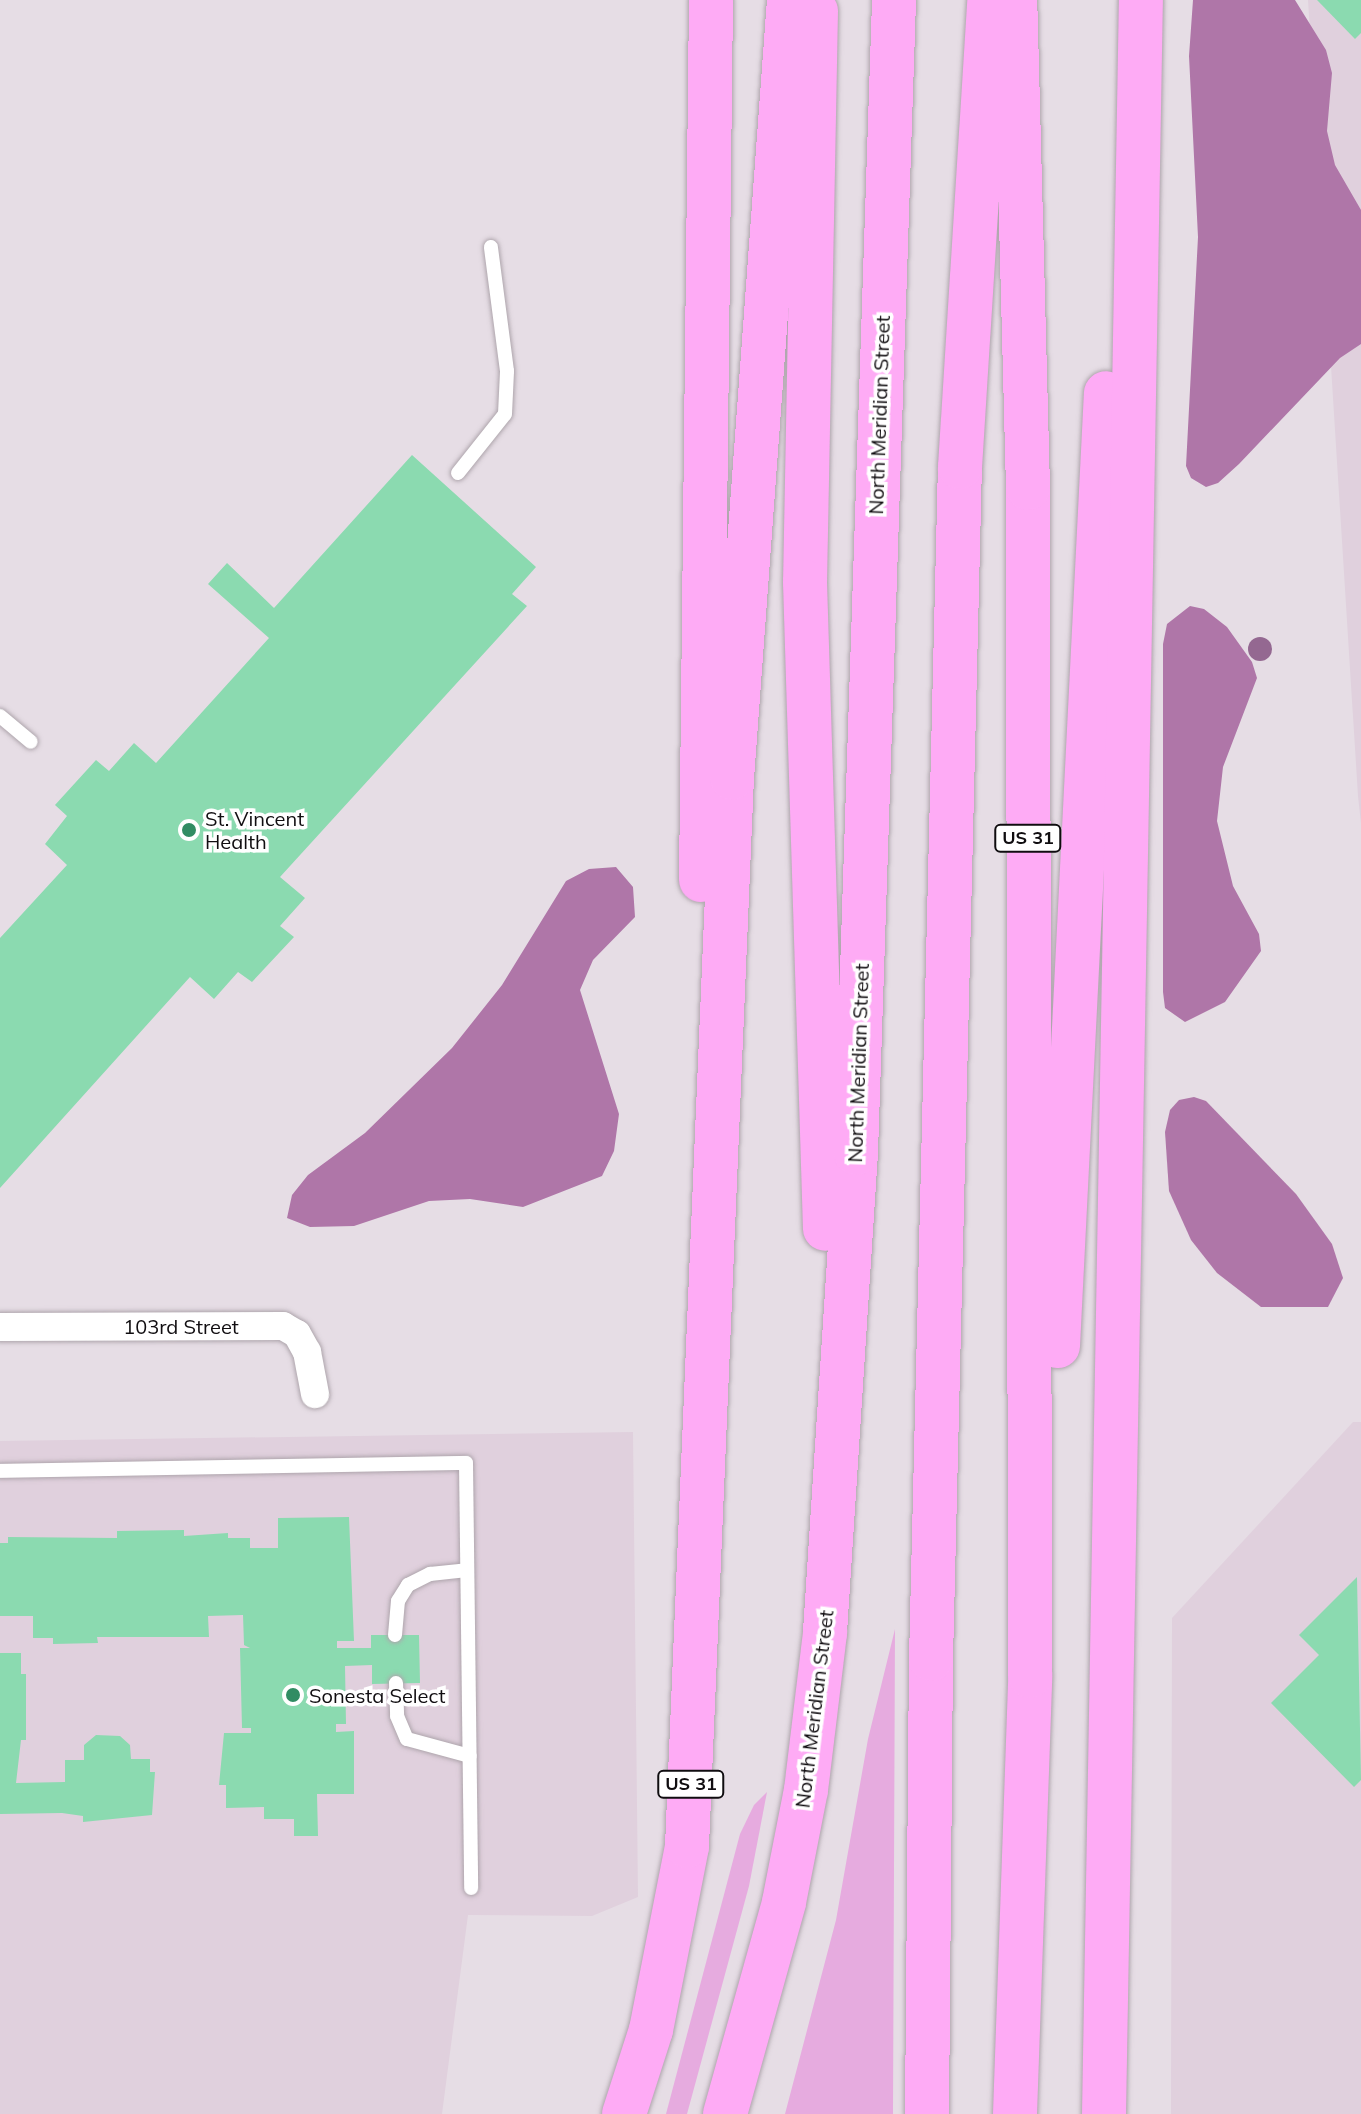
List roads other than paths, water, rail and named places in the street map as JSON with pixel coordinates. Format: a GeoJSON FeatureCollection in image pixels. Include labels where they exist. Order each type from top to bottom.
{"type":"FeatureCollection","features":[{"type":"Feature","properties":{"kind":"highway","name":"US 31"},"geometry":{"type":"LineString","coordinates":[[624,2114],[651,2030],[687,1846],[708,1446],[699,750],[711,0]]}},
{"type":"Feature","properties":{"kind":"highway"},"geometry":{"type":"LineString","coordinates":[[708,1446],[732,778],[789,0]]}},
{"type":"Feature","properties":{"kind":"highway"},"geometry":{"type":"LineString","coordinates":[[816,0],[805,582],[833,1464]]}},
{"type":"Feature","properties":{"kind":"highway","name":"North Meridian Street"},"geometry":{"type":"LineString","coordinates":[[725,2114],[784,1902],[806,1790],[825,1632],[833,1464],[856,1153],[894,0]]}},
{"type":"Feature","properties":{"kind":"highway"},"geometry":{"type":"LineString","coordinates":[[927,2114],[931,1627],[960,467],[989,0]]}},
{"type":"Feature","properties":{"kind":"highway","name":"US 31"},"geometry":{"type":"LineString","coordinates":[[1015,0],[1028,488],[1030,1676],[1015,2114]]}},
{"type":"Feature","properties":{"kind":"highway"},"geometry":{"type":"LineString","coordinates":[[1030,1676],[1055,1414],[1102,443],[1139,0]]}},
{"type":"Feature","properties":{"kind":"highway"},"geometry":{"type":"LineString","coordinates":[[1104,2114],[1139,0]]}},
{"type":"Feature","properties":{"kind":"street","name":"103rd Street"},"geometry":{"type":"LineString","coordinates":[[0,1327],[283,1326],[297,1334],[307,1352],[315,1394]]}},
{"type":"Feature","properties":{"kind":"lane"},"geometry":{"type":"LineString","coordinates":[[458,473],[505,414],[507,371],[491,247]]}},
{"type":"Feature","properties":{"kind":"lane"},"geometry":{"type":"LineString","coordinates":[[0,716],[31,742]]}},
{"type":"Feature","properties":{"kind":"lane"},"geometry":{"type":"LineString","coordinates":[[0,1471],[466,1463],[471,1888]]}},
{"type":"Feature","properties":{"kind":"lane"},"geometry":{"type":"LineString","coordinates":[[395,1635],[398,1601],[408,1585],[430,1574],[467,1570]]}},
{"type":"Feature","properties":{"kind":"lane"},"geometry":{"type":"LineString","coordinates":[[396,1683],[397,1716],[407,1739],[470,1756]]}},
{"type":"Feature","properties":{"kind":"place","name":"St. Vincent Health"},"geometry":{"type":"Point","coordinates":[189,830]}},
{"type":"Feature","properties":{"kind":"place","name":"Sonesta Select"},"geometry":{"type":"Point","coordinates":[293,1695]}}]}
